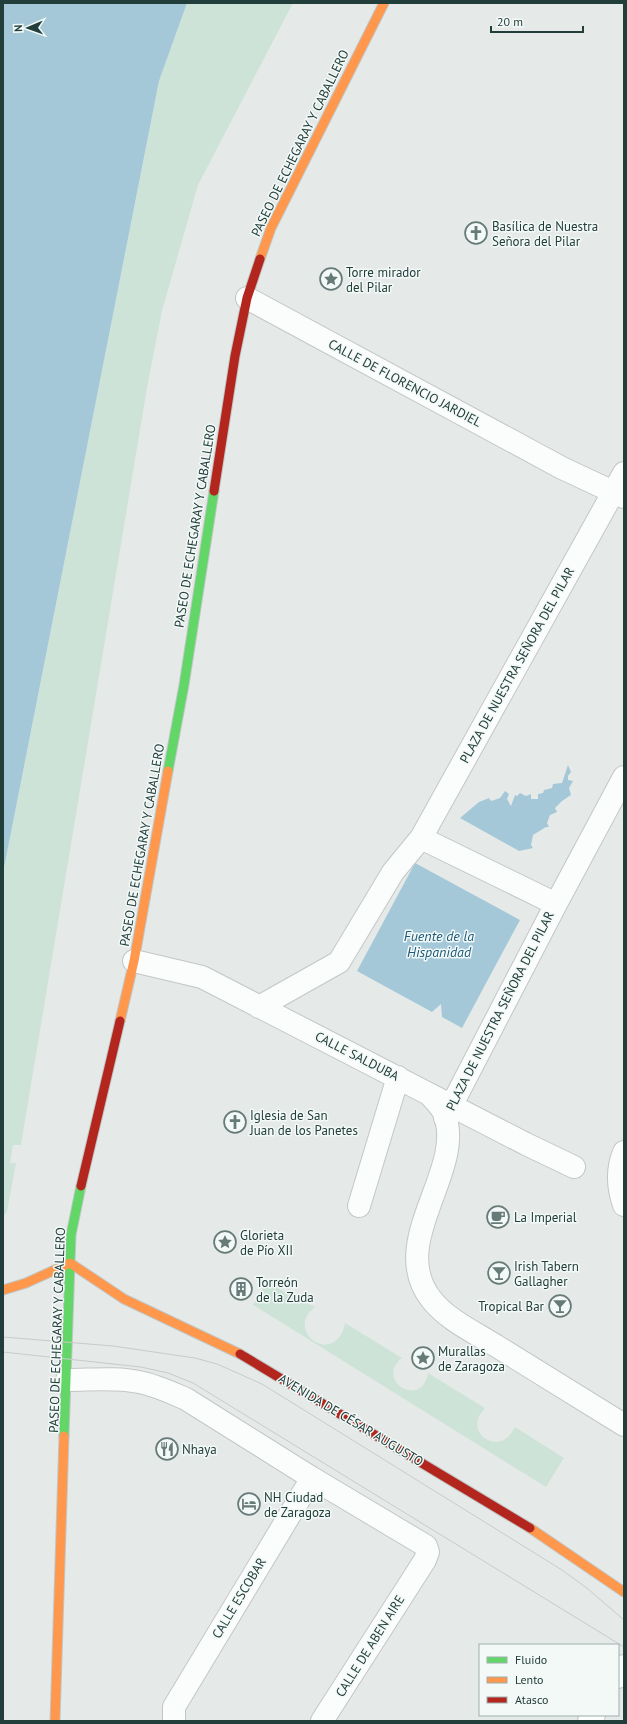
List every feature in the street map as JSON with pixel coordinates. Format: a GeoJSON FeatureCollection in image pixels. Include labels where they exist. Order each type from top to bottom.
{"type":"FeatureCollection","features":[{"type":"Feature","properties":{"kind":"main road","name":"PASEO DE ECHEGARAY Y CABALLERO"},"geometry":{"type":"LineString","coordinates":[[55,1721],[71,1291],[71,1236],[134,961],[184,686],[235,356],[247,298],[271,228],[384,3]]}},
{"type":"Feature","properties":{"kind":"main road"},"geometry":{"type":"LineString","coordinates":[[3,1290],[26,1283],[70,1263]]}},
{"type":"Feature","properties":{"kind":"main road","name":"AVENIDA DE CÉSAR AUGUSTO"},"geometry":{"type":"LineString","coordinates":[[70,1263],[124,1299],[234,1350],[523,1524],[624,1592]]}},
{"type":"Feature","properties":{"kind":"street","name":"CALLE DE FLORENCIO JARDIEL"},"geometry":{"type":"LineString","coordinates":[[247,298],[562,468],[619,494]]}},
{"type":"Feature","properties":{"kind":"street","name":"PLAZA DE NUESTRA SEÑORA DEL PILAR"},"geometry":{"type":"LineString","coordinates":[[260,1007],[339,962],[392,872],[421,838],[619,494],[624,473]]}},
{"type":"Feature","properties":{"kind":"street","name":"PLAZA DE NUESTRA SEÑORA DEL PILAR"},"geometry":{"type":"LineString","coordinates":[[448,1111],[624,777]]}},
{"type":"Feature","properties":{"kind":"street","name":"PLAZA DE NUESTRA SEÑORA DEL PILAR"},"geometry":{"type":"LineString","coordinates":[[421,838],[556,904]]}},
{"type":"Feature","properties":{"kind":"street","name":"CALLE SALDUBA"},"geometry":{"type":"LineString","coordinates":[[134,961],[202,977],[427,1092],[448,1111],[574,1167]]}},
{"type":"Feature","properties":{"kind":"street"},"geometry":{"type":"LineString","coordinates":[[359,1206],[398,1077]]}},
{"type":"Feature","properties":{"kind":"street"},"geometry":{"type":"LineString","coordinates":[[448,1111],[445,1153],[419,1238],[419,1274],[425,1290],[432,1300],[457,1322],[624,1425]]}},
{"type":"Feature","properties":{"kind":"street"},"geometry":{"type":"LineString","coordinates":[[622,1157],[619,1178],[624,1205]]}},
{"type":"Feature","properties":{"kind":"street"},"geometry":{"type":"LineString","coordinates":[[67,1380],[128,1380],[164,1390],[186,1399],[312,1478]]}},
{"type":"Feature","properties":{"kind":"street","name":"CALLE DE ABEN AIRE"},"geometry":{"type":"LineString","coordinates":[[312,1478],[426,1546],[428,1552],[418,1571],[322,1721]]}},
{"type":"Feature","properties":{"kind":"street","name":"CALLE ESCOBAR"},"geometry":{"type":"LineString","coordinates":[[174,1721],[174,1707],[312,1478]]}},
{"type":"Feature","properties":{"kind":"street"},"geometry":{"type":"LineString","coordinates":[[619,1675],[624,1666]]}},
{"type":"Feature","properties":{"kind":"green space"},"geometry":{"type":"Polygon","coordinates":[[[187,3],[293,3],[198,185],[162,311],[147,388],[21,1145],[13,1145],[10,1163],[16,1163],[7,1212],[3,1217],[3,873],[159,81],[187,3]]]}},
{"type":"Feature","properties":{"kind":"green space"},"geometry":{"type":"Polygon","coordinates":[[[266,1282],[315,1307],[307,1317],[305,1326],[308,1335],[315,1341],[323,1344],[332,1343],[340,1336],[345,1323],[402,1358],[395,1366],[393,1375],[396,1382],[402,1388],[410,1390],[417,1389],[424,1384],[428,1373],[485,1408],[480,1415],[477,1425],[479,1431],[486,1439],[497,1442],[503,1440],[509,1436],[515,1427],[564,1458],[546,1487],[253,1305],[266,1282]]]}},
{"type":"Feature","properties":{"kind":"water"},"geometry":{"type":"Polygon","coordinates":[[[3,3],[187,3],[159,81],[3,873],[3,3]]]}},
{"type":"Feature","properties":{"kind":"water"},"geometry":{"type":"Polygon","coordinates":[[[568,765],[571,772],[568,776],[568,780],[573,781],[569,788],[571,795],[555,808],[557,812],[550,815],[547,823],[549,827],[546,827],[533,835],[531,845],[533,848],[519,851],[460,818],[479,802],[489,798],[491,801],[500,798],[505,791],[509,794],[507,799],[511,806],[515,795],[517,796],[520,793],[526,796],[531,794],[531,799],[538,799],[538,794],[543,793],[544,790],[552,788],[553,784],[562,783],[568,765]]]}},
{"type":"Feature","properties":{"kind":"water","name":"Fuente de la Hispanidad"},"geometry":{"type":"Polygon","coordinates":[[[415,863],[520,920],[462,1028],[442,1017],[441,1004],[432,1012],[357,971],[415,863]]]}},
{"type":"Feature","properties":{"kind":"tram line"},"geometry":{"type":"LineString","coordinates":[[3,1337],[113,1346],[195,1358],[217,1364],[262,1384],[562,1570],[588,1589],[624,1620]]}},
{"type":"Feature","properties":{"kind":"tram line"},"geometry":{"type":"LineString","coordinates":[[3,1352],[141,1367],[168,1373],[193,1383],[624,1647]]}},
{"type":"Feature","properties":{"kind":"traffic: fast"},"geometry":{"type":"LineString","coordinates":[[168,771],[184,685],[214,491]]}},
{"type":"Feature","properties":{"kind":"traffic: fast"},"geometry":{"type":"LineString","coordinates":[[64,1436],[71,1235],[81,1186]]}},
{"type":"Feature","properties":{"kind":"traffic: slow"},"geometry":{"type":"LineString","coordinates":[[260,259],[271,228],[384,3]]}},
{"type":"Feature","properties":{"kind":"traffic: slow"},"geometry":{"type":"LineString","coordinates":[[120,1021],[134,961],[168,771]]}},
{"type":"Feature","properties":{"kind":"traffic: slow"},"geometry":{"type":"LineString","coordinates":[[3,1290],[26,1283],[70,1263],[124,1299],[240,1354]]}},
{"type":"Feature","properties":{"kind":"traffic: slow"},"geometry":{"type":"LineString","coordinates":[[55,1721],[64,1436]]}},
{"type":"Feature","properties":{"kind":"traffic: slow"},"geometry":{"type":"LineString","coordinates":[[530,1528],[624,1592]]}},
{"type":"Feature","properties":{"kind":"traffic: jam"},"geometry":{"type":"LineString","coordinates":[[214,491],[235,356],[247,298],[260,259]]}},
{"type":"Feature","properties":{"kind":"traffic: jam"},"geometry":{"type":"LineString","coordinates":[[81,1186],[120,1021]]}},
{"type":"Feature","properties":{"kind":"traffic: jam"},"geometry":{"type":"LineString","coordinates":[[240,1354],[530,1528]]}},
{"type":"Feature","properties":{"kind":"place","name":"Basílica de Nuestra Señora del Pilar"},"geometry":{"type":"Point","coordinates":[476,233]}},
{"type":"Feature","properties":{"kind":"place","name":"Torre mirador del Pilar"},"geometry":{"type":"Point","coordinates":[331,279]}},
{"type":"Feature","properties":{"kind":"place","name":"Iglesia de San Juan de los Panetes"},"geometry":{"type":"Point","coordinates":[235,1122]}},
{"type":"Feature","properties":{"kind":"place","name":"La Imperial"},"geometry":{"type":"Point","coordinates":[498,1217]}},
{"type":"Feature","properties":{"kind":"place","name":"Glorieta de Pío XII"},"geometry":{"type":"Point","coordinates":[225,1242]}},
{"type":"Feature","properties":{"kind":"place","name":"Irish Tabern Gallagher"},"geometry":{"type":"Point","coordinates":[499,1273]}},
{"type":"Feature","properties":{"kind":"place","name":"Torreón de la Zuda"},"geometry":{"type":"Point","coordinates":[241,1289]}},
{"type":"Feature","properties":{"kind":"place","name":"Tropical Bar"},"geometry":{"type":"Point","coordinates":[560,1306]}},
{"type":"Feature","properties":{"kind":"place","name":"Murallas de Zaragoza"},"geometry":{"type":"Point","coordinates":[423,1358]}},
{"type":"Feature","properties":{"kind":"place","name":"Nhaya"},"geometry":{"type":"Point","coordinates":[167,1449]}},
{"type":"Feature","properties":{"kind":"place","name":"NH Ciudad de Zaragoza"},"geometry":{"type":"Point","coordinates":[249,1504]}}]}
